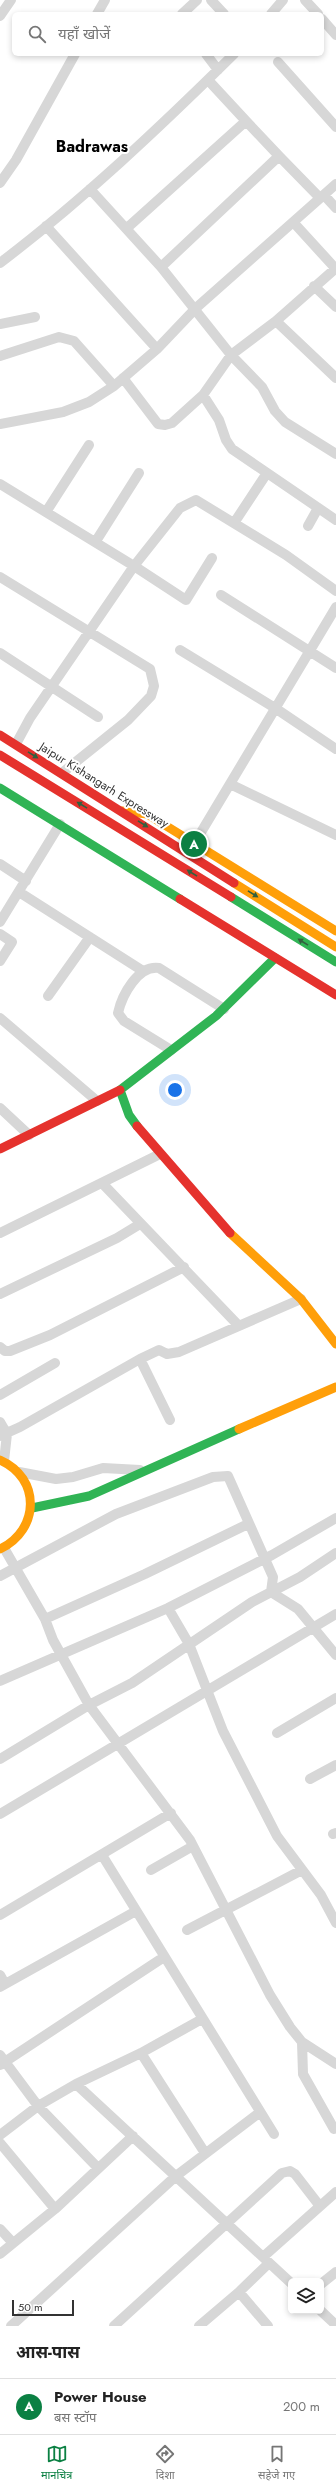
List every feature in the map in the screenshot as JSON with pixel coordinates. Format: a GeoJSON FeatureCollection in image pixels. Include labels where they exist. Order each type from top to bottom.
{"type":"FeatureCollection","features":[{"type":"Feature","properties":{"kind":"main road","name":"Jaipur Kishangarh Expressway"},"geometry":{"type":"LineString","coordinates":[[0,735],[336,947]]}},
{"type":"Feature","properties":{"kind":"main road"},"geometry":{"type":"LineString","coordinates":[[0,755],[336,962]]}},
{"type":"Feature","properties":{"kind":"main road"},"geometry":{"type":"LineString","coordinates":[[0,788],[336,995]]}},
{"type":"Feature","properties":{"kind":"main road"},"geometry":{"type":"LineString","coordinates":[[122,811],[147,814],[336,931]]}},
{"type":"Feature","properties":{"kind":"main road"},"geometry":{"type":"LineString","coordinates":[[0,1149],[120,1090],[224,1009],[275,958]]}},
{"type":"Feature","properties":{"kind":"main road"},"geometry":{"type":"LineString","coordinates":[[120,1090],[129,1114],[142,1134],[230,1232],[301,1299],[336,1344]]}},
{"type":"Feature","properties":{"kind":"main road"},"geometry":{"type":"LineString","coordinates":[[32,1508],[89,1496],[142,1470],[336,1387]]}},
{"type":"Feature","properties":{"kind":"main road"},"geometry":{"type":"LineString","coordinates":[[2,1460],[19,1472],[28,1487],[32,1508],[28,1523],[18,1538],[2,1549]]}},
{"type":"Feature","properties":{"kind":"street"},"geometry":{"type":"LineString","coordinates":[[0,16],[11,0]]}},
{"type":"Feature","properties":{"kind":"street"},"geometry":{"type":"LineString","coordinates":[[98,12],[105,0]]}},
{"type":"Feature","properties":{"kind":"street"},"geometry":{"type":"LineString","coordinates":[[184,12],[197,0]]}},
{"type":"Feature","properties":{"kind":"street"},"geometry":{"type":"LineString","coordinates":[[211,0],[222,12]]}},
{"type":"Feature","properties":{"kind":"street"},"geometry":{"type":"LineString","coordinates":[[273,12],[283,0]]}},
{"type":"Feature","properties":{"kind":"street"},"geometry":{"type":"LineString","coordinates":[[305,0],[316,12]]}},
{"type":"Feature","properties":{"kind":"street"},"geometry":{"type":"LineString","coordinates":[[324,21],[335,31]]}},
{"type":"Feature","properties":{"kind":"street"},"geometry":{"type":"LineString","coordinates":[[0,182],[16,160],[74,56]]}},
{"type":"Feature","properties":{"kind":"street"},"geometry":{"type":"LineString","coordinates":[[208,56],[218,70]]}},
{"type":"Feature","properties":{"kind":"street"},"geometry":{"type":"LineString","coordinates":[[0,263],[90,189],[232,56]]}},
{"type":"Feature","properties":{"kind":"street"},"geometry":{"type":"LineString","coordinates":[[278,62],[336,128]]}},
{"type":"Feature","properties":{"kind":"street"},"geometry":{"type":"LineString","coordinates":[[208,80],[279,156],[336,208]]}},
{"type":"Feature","properties":{"kind":"street"},"geometry":{"type":"LineString","coordinates":[[127,228],[246,121]]}},
{"type":"Feature","properties":{"kind":"street"},"geometry":{"type":"LineString","coordinates":[[161,267],[279,156]]}},
{"type":"Feature","properties":{"kind":"street"},"geometry":{"type":"LineString","coordinates":[[0,424],[63,412],[89,402],[114,386],[157,349],[196,308],[336,184]]}},
{"type":"Feature","properties":{"kind":"street"},"geometry":{"type":"LineString","coordinates":[[90,189],[127,228],[196,308],[230,355],[262,387],[275,411],[285,422],[336,454]]}},
{"type":"Feature","properties":{"kind":"street"},"geometry":{"type":"LineString","coordinates":[[123,378],[158,424],[165,425],[172,423],[203,395],[230,355],[276,321],[336,268],[294,222]]}},
{"type":"Feature","properties":{"kind":"street"},"geometry":{"type":"LineString","coordinates":[[46,226],[157,349]]}},
{"type":"Feature","properties":{"kind":"street"},"geometry":{"type":"LineString","coordinates":[[314,286],[336,307]]}},
{"type":"Feature","properties":{"kind":"street"},"geometry":{"type":"LineString","coordinates":[[0,324],[35,317]]}},
{"type":"Feature","properties":{"kind":"street"},"geometry":{"type":"LineString","coordinates":[[276,321],[336,378]]}},
{"type":"Feature","properties":{"kind":"street"},"geometry":{"type":"LineString","coordinates":[[0,356],[59,337],[67,337],[74,341],[114,386]]}},
{"type":"Feature","properties":{"kind":"street"},"geometry":{"type":"LineString","coordinates":[[203,395],[219,420],[226,440],[232,449],[336,520]]}},
{"type":"Feature","properties":{"kind":"street"},"geometry":{"type":"LineString","coordinates":[[46,512],[89,445]]}},
{"type":"Feature","properties":{"kind":"street"},"geometry":{"type":"LineString","coordinates":[[96,541],[139,472]]}},
{"type":"Feature","properties":{"kind":"street"},"geometry":{"type":"LineString","coordinates":[[234,523],[267,473]]}},
{"type":"Feature","properties":{"kind":"street"},"geometry":{"type":"LineString","coordinates":[[0,484],[96,541],[186,600],[212,558]]}},
{"type":"Feature","properties":{"kind":"street"},"geometry":{"type":"LineString","coordinates":[[16,744],[52,686],[134,566],[180,508],[187,502],[196,500],[205,504],[286,555],[336,591]]}},
{"type":"Feature","properties":{"kind":"street"},"geometry":{"type":"LineString","coordinates":[[308,526],[318,508]]}},
{"type":"Feature","properties":{"kind":"street"},"geometry":{"type":"LineString","coordinates":[[0,577],[150,669],[154,686],[151,696],[128,720],[62,773]]}},
{"type":"Feature","properties":{"kind":"street"},"geometry":{"type":"LineString","coordinates":[[221,596],[310,650],[336,668]]}},
{"type":"Feature","properties":{"kind":"street"},"geometry":{"type":"LineString","coordinates":[[194,844],[336,607]]}},
{"type":"Feature","properties":{"kind":"street"},"geometry":{"type":"LineString","coordinates":[[180,650],[275,708],[336,749]]}},
{"type":"Feature","properties":{"kind":"street"},"geometry":{"type":"LineString","coordinates":[[0,653],[98,717]]}},
{"type":"Feature","properties":{"kind":"street"},"geometry":{"type":"LineString","coordinates":[[230,784],[336,835]]}},
{"type":"Feature","properties":{"kind":"street"},"geometry":{"type":"LineString","coordinates":[[0,922],[60,824]]}},
{"type":"Feature","properties":{"kind":"street"},"geometry":{"type":"LineString","coordinates":[[0,864],[26,881]]}},
{"type":"Feature","properties":{"kind":"street"},"geometry":{"type":"LineString","coordinates":[[19,892],[143,971]]}},
{"type":"Feature","properties":{"kind":"street"},"geometry":{"type":"LineString","coordinates":[[0,934],[12,942],[0,961]]}},
{"type":"Feature","properties":{"kind":"street"},"geometry":{"type":"LineString","coordinates":[[48,996],[90,936]]}},
{"type":"Feature","properties":{"kind":"street"},"geometry":{"type":"LineString","coordinates":[[171,1050],[124,1021],[118,1013],[120,1003],[143,971],[152,967],[159,968],[224,1009]]}},
{"type":"Feature","properties":{"kind":"street"},"geometry":{"type":"LineString","coordinates":[[0,1018],[97,1101]]}},
{"type":"Feature","properties":{"kind":"street"},"geometry":{"type":"LineString","coordinates":[[0,1108],[29,1135]]}},
{"type":"Feature","properties":{"kind":"street"},"geometry":{"type":"LineString","coordinates":[[0,1232],[160,1154]]}},
{"type":"Feature","properties":{"kind":"street"},"geometry":{"type":"LineString","coordinates":[[102,1183],[239,1326]]}},
{"type":"Feature","properties":{"kind":"street"},"geometry":{"type":"LineString","coordinates":[[0,1294],[111,1241],[140,1224]]}},
{"type":"Feature","properties":{"kind":"street"},"geometry":{"type":"LineString","coordinates":[[0,1347],[5,1351],[10,1351],[50,1335],[184,1267]]}},
{"type":"Feature","properties":{"kind":"street"},"geometry":{"type":"LineString","coordinates":[[4,1435],[140,1359],[159,1350],[167,1354],[179,1352],[301,1299]]}},
{"type":"Feature","properties":{"kind":"street"},"geometry":{"type":"LineString","coordinates":[[140,1359],[170,1420]]}},
{"type":"Feature","properties":{"kind":"street"},"geometry":{"type":"LineString","coordinates":[[0,1395],[55,1364]]}},
{"type":"Feature","properties":{"kind":"street"},"geometry":{"type":"LineString","coordinates":[[0,1422],[4,1435],[2,1460]]}},
{"type":"Feature","properties":{"kind":"street"},"geometry":{"type":"LineString","coordinates":[[19,1472],[56,1479],[73,1478],[103,1468],[142,1470]]}},
{"type":"Feature","properties":{"kind":"street"},"geometry":{"type":"LineString","coordinates":[[0,1576],[16,1569],[58,1543],[116,1514],[213,1477],[228,1476],[264,1560],[273,1577],[270,1592]]}},
{"type":"Feature","properties":{"kind":"street"},"geometry":{"type":"LineString","coordinates":[[0,1681],[168,1608],[264,1560],[336,1518]]}},
{"type":"Feature","properties":{"kind":"street"},"geometry":{"type":"LineString","coordinates":[[45,1619],[145,1574],[248,1524]]}},
{"type":"Feature","properties":{"kind":"street"},"geometry":{"type":"LineString","coordinates":[[2,1549],[16,1569],[45,1619],[61,1654],[89,1705],[171,1814],[193,1846],[227,1908],[270,1995],[302,2042],[336,2064]]}},
{"type":"Feature","properties":{"kind":"street"},"geometry":{"type":"LineString","coordinates":[[0,1759],[89,1705],[132,1683],[270,1592],[300,1577],[336,1553]]}},
{"type":"Feature","properties":{"kind":"street"},"geometry":{"type":"LineString","coordinates":[[270,1592],[298,1609],[336,1655]]}},
{"type":"Feature","properties":{"kind":"street"},"geometry":{"type":"LineString","coordinates":[[168,1608],[189,1644],[223,1731],[277,1836],[321,1895],[336,1923]]}},
{"type":"Feature","properties":{"kind":"street"},"geometry":{"type":"LineString","coordinates":[[0,1814],[336,1614]]}},
{"type":"Feature","properties":{"kind":"street"},"geometry":{"type":"LineString","coordinates":[[277,1734],[336,1698]]}},
{"type":"Feature","properties":{"kind":"street"},"geometry":{"type":"LineString","coordinates":[[310,1779],[336,1765]]}},
{"type":"Feature","properties":{"kind":"street"},"geometry":{"type":"LineString","coordinates":[[0,1915],[171,1814]]}},
{"type":"Feature","properties":{"kind":"street"},"geometry":{"type":"LineString","coordinates":[[152,1870],[193,1846]]}},
{"type":"Feature","properties":{"kind":"street"},"geometry":{"type":"LineString","coordinates":[[102,1855],[259,2113],[274,2134]]}},
{"type":"Feature","properties":{"kind":"street"},"geometry":{"type":"LineString","coordinates":[[187,1930],[302,1870]]}},
{"type":"Feature","properties":{"kind":"street"},"geometry":{"type":"LineString","coordinates":[[0,1974],[3,1985],[136,1911]]}},
{"type":"Feature","properties":{"kind":"street"},"geometry":{"type":"LineString","coordinates":[[98,2168],[38,2106],[1,2061],[164,1957]]}},
{"type":"Feature","properties":{"kind":"street"},"geometry":{"type":"LineString","coordinates":[[0,2135],[38,2106],[76,2084],[141,2053],[202,2019]]}},
{"type":"Feature","properties":{"kind":"street"},"geometry":{"type":"LineString","coordinates":[[302,2042],[303,2074],[334,2129]]}},
{"type":"Feature","properties":{"kind":"street"},"geometry":{"type":"LineString","coordinates":[[141,2053],[205,2153]]}},
{"type":"Feature","properties":{"kind":"street"},"geometry":{"type":"LineString","coordinates":[[76,2084],[288,2280]]}},
{"type":"Feature","properties":{"kind":"street"},"geometry":{"type":"LineString","coordinates":[[11,2326],[176,2176],[259,2113]]}},
{"type":"Feature","properties":{"kind":"street"},"geometry":{"type":"LineString","coordinates":[[0,2254],[55,2209],[133,2136]]}},
{"type":"Feature","properties":{"kind":"street"},"geometry":{"type":"LineString","coordinates":[[0,2143],[55,2209]]}},
{"type":"Feature","properties":{"kind":"street"},"geometry":{"type":"LineString","coordinates":[[114,2326],[286,2171],[295,2174],[319,2205]]}},
{"type":"Feature","properties":{"kind":"street"},"geometry":{"type":"LineString","coordinates":[[199,2326],[239,2292],[266,2260],[319,2205],[336,2192]]}},
{"type":"Feature","properties":{"kind":"street"},"geometry":{"type":"LineString","coordinates":[[0,2229],[12,2243]]}},
{"type":"Feature","properties":{"kind":"street"},"geometry":{"type":"LineString","coordinates":[[324,2282],[336,2272]]}},
{"type":"Feature","properties":{"kind":"street"},"geometry":{"type":"LineString","coordinates":[[239,2292],[268,2326]]}},
{"type":"Feature","properties":{"kind":"street"},"geometry":{"type":"LineString","coordinates":[[324,2314],[336,2325]]}},
{"type":"Feature","properties":{"kind":"traffic: fast"},"geometry":{"type":"LineString","coordinates":[[0,788],[180,899]]}},
{"type":"Feature","properties":{"kind":"traffic: fast"},"geometry":{"type":"LineString","coordinates":[[231,897],[336,962]]}},
{"type":"Feature","properties":{"kind":"traffic: fast"},"geometry":{"type":"LineString","coordinates":[[137,1126],[129,1115],[120,1090],[216,1016],[275,958]]}},
{"type":"Feature","properties":{"kind":"traffic: fast"},"geometry":{"type":"LineString","coordinates":[[32,1508],[89,1496],[239,1429]]}},
{"type":"Feature","properties":{"kind":"traffic: slow"},"geometry":{"type":"LineString","coordinates":[[122,811],[147,814],[336,931]]}},
{"type":"Feature","properties":{"kind":"traffic: slow"},"geometry":{"type":"LineString","coordinates":[[234,883],[336,947]]}},
{"type":"Feature","properties":{"kind":"traffic: slow"},"geometry":{"type":"LineString","coordinates":[[230,1233],[301,1299],[336,1344]]}},
{"type":"Feature","properties":{"kind":"traffic: slow"},"geometry":{"type":"LineString","coordinates":[[239,1429],[336,1387]]}},
{"type":"Feature","properties":{"kind":"traffic: slow"},"geometry":{"type":"LineString","coordinates":[[0,1460],[13,1468],[23,1479],[29,1491],[30,1504],[28,1517],[23,1530],[13,1540],[0,1549]]}},
{"type":"Feature","properties":{"kind":"traffic: jam"},"geometry":{"type":"LineString","coordinates":[[0,735],[234,883]]}},
{"type":"Feature","properties":{"kind":"traffic: jam"},"geometry":{"type":"LineString","coordinates":[[0,755],[231,897]]}},
{"type":"Feature","properties":{"kind":"traffic: jam"},"geometry":{"type":"LineString","coordinates":[[180,899],[336,995]]}},
{"type":"Feature","properties":{"kind":"traffic: jam"},"geometry":{"type":"LineString","coordinates":[[0,1149],[120,1090]]}},
{"type":"Feature","properties":{"kind":"traffic: jam"},"geometry":{"type":"LineString","coordinates":[[137,1126],[230,1233]]}},
{"type":"Feature","properties":{"kind":"place","name":"Power House"},"geometry":{"type":"Point","coordinates":[194,844]}},
{"type":"Feature","properties":{"kind":"district","name":"Badrawas"},"geometry":{"type":"Point","coordinates":[92,146]}}]}
